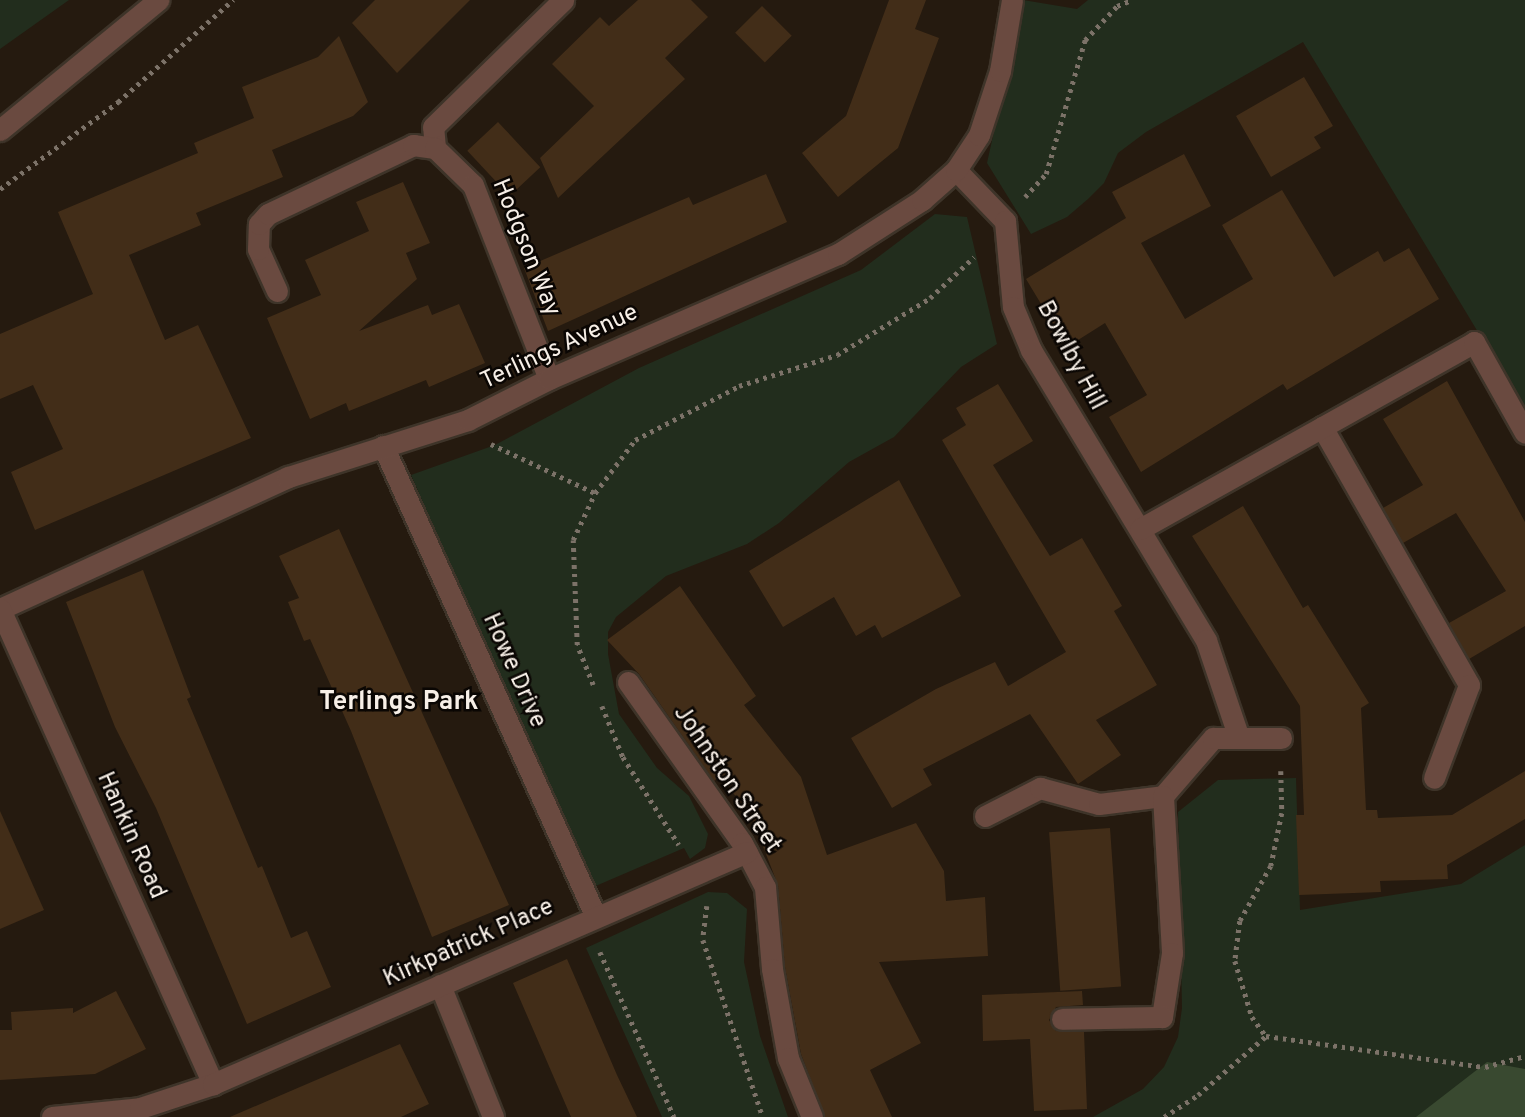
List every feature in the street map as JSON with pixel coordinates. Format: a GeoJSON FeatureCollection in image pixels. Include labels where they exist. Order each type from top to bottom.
{"type":"FeatureCollection","features":[{"type":"Feature","properties":{"kind":"street"},"geometry":{"type":"LineString","coordinates":[[0,130],[158,0]]}},
{"type":"Feature","properties":{"kind":"street"},"geometry":{"type":"LineString","coordinates":[[277,291],[258,248],[259,224],[268,214],[414,145],[435,148],[433,127],[563,0]]}},
{"type":"Feature","properties":{"kind":"street","name":"Terlings Avenue"},"geometry":{"type":"LineString","coordinates":[[0,609],[288,477],[468,420],[549,379],[838,254],[922,200],[956,170],[979,135],[1000,71],[1012,0]]}},
{"type":"Feature","properties":{"kind":"street","name":"Hodgson Way"},"geometry":{"type":"LineString","coordinates":[[435,148],[472,185],[549,379]]}},
{"type":"Feature","properties":{"kind":"street"},"geometry":{"type":"LineString","coordinates":[[956,170],[1005,221]]}},
{"type":"Feature","properties":{"kind":"street","name":"Bowlby Hill"},"geometry":{"type":"LineString","coordinates":[[1005,221],[1013,307],[1031,350],[1206,640],[1239,738]]}},
{"type":"Feature","properties":{"kind":"street"},"geometry":{"type":"LineString","coordinates":[[1140,529],[1474,342],[1525,433]]}},
{"type":"Feature","properties":{"kind":"street"},"geometry":{"type":"LineString","coordinates":[[1322,427],[1469,685],[1434,778]]}},
{"type":"Feature","properties":{"kind":"street","name":"Howe Drive"},"geometry":{"type":"LineString","coordinates":[[383,446],[591,919]]}},
{"type":"Feature","properties":{"kind":"street","name":"Hankin Road"},"geometry":{"type":"LineString","coordinates":[[0,609],[213,1084]]}},
{"type":"Feature","properties":{"kind":"street","name":"Johnston Street"},"geometry":{"type":"LineString","coordinates":[[628,682],[747,852],[765,887],[772,969],[789,1058],[812,1117]]}},
{"type":"Feature","properties":{"kind":"street"},"geometry":{"type":"LineString","coordinates":[[985,816],[1040,788],[1100,804],[1163,796],[1213,738],[1281,738]]}},
{"type":"Feature","properties":{"kind":"street"},"geometry":{"type":"LineString","coordinates":[[1062,1019],[1162,1017],[1172,953],[1163,796]]}},
{"type":"Feature","properties":{"kind":"street","name":"Kirkpatrick Place"},"geometry":{"type":"LineString","coordinates":[[213,1084],[747,852]]}},
{"type":"Feature","properties":{"kind":"street"},"geometry":{"type":"LineString","coordinates":[[440,985],[493,1117]]}},
{"type":"Feature","properties":{"kind":"street"},"geometry":{"type":"LineString","coordinates":[[52,1117],[140,1108],[213,1084]]}},
{"type":"Feature","properties":{"kind":"path"},"geometry":{"type":"LineString","coordinates":[[0,190],[118,102],[233,0]]}},
{"type":"Feature","properties":{"kind":"path"},"geometry":{"type":"LineString","coordinates":[[763,1117],[703,940],[708,903],[665,818],[623,757],[577,645],[573,540],[595,494],[635,440],[739,386],[837,355],[930,298],[1005,221],[1046,174],[1085,40],[1118,6],[1132,0]]}},
{"type":"Feature","properties":{"kind":"path"},"geometry":{"type":"LineString","coordinates":[[468,420],[478,438],[595,494]]}},
{"type":"Feature","properties":{"kind":"path"},"geometry":{"type":"LineString","coordinates":[[1281,738],[1282,813],[1271,866],[1240,921],[1235,961],[1252,1017],[1266,1036],[1485,1067],[1525,1056]]}},
{"type":"Feature","properties":{"kind":"path"},"geometry":{"type":"LineString","coordinates":[[591,919],[674,1117]]}},
{"type":"Feature","properties":{"kind":"path"},"geometry":{"type":"LineString","coordinates":[[1164,1117],[1198,1095],[1266,1036]]}},
{"type":"Feature","properties":{"kind":"green space"},"geometry":{"type":"Polygon","coordinates":[[[0,0],[69,0],[0,49],[0,0]]]}},
{"type":"Feature","properties":{"kind":"green space"},"geometry":{"type":"Polygon","coordinates":[[[1023,0],[1077,9],[1088,0],[1525,0],[1525,410],[1303,42],[1146,132],[1118,153],[1104,183],[1088,199],[1067,217],[1031,234],[987,163],[1023,0]]]}},
{"type":"Feature","properties":{"kind":"green space"},"geometry":{"type":"Polygon","coordinates":[[[935,214],[967,217],[997,344],[961,367],[894,437],[849,462],[779,523],[747,544],[666,576],[616,617],[608,632],[608,654],[619,714],[657,768],[689,796],[708,834],[705,848],[690,859],[684,848],[591,888],[411,475],[495,445],[639,368],[861,270],[935,214]]]}},
{"type":"Feature","properties":{"kind":"green space"},"geometry":{"type":"Polygon","coordinates":[[[1296,778],[1300,910],[1461,884],[1525,845],[1525,1117],[1093,1117],[1143,1089],[1164,1067],[1178,1037],[1182,1008],[1178,812],[1218,780],[1296,778]]]}},
{"type":"Feature","properties":{"kind":"green space"},"geometry":{"type":"Polygon","coordinates":[[[708,892],[727,893],[747,909],[744,962],[760,1036],[788,1117],[662,1117],[586,948],[708,892]]]}},
{"type":"Feature","properties":{"kind":"green space"},"geometry":{"type":"Polygon","coordinates":[[[1487,1062],[1525,1069],[1525,1117],[1416,1117],[1487,1062]]]}},
{"type":"Feature","properties":{"kind":"building"},"geometry":{"type":"Polygon","coordinates":[[[375,0],[470,0],[397,73],[352,23],[375,0]]]}},
{"type":"Feature","properties":{"kind":"building"},"geometry":{"type":"Polygon","coordinates":[[[638,0],[691,0],[708,17],[665,58],[685,79],[558,198],[540,158],[594,106],[552,64],[600,17],[609,26],[638,0]]]}},
{"type":"Feature","properties":{"kind":"building"},"geometry":{"type":"Polygon","coordinates":[[[889,0],[926,0],[915,29],[939,38],[898,148],[838,197],[802,153],[846,116],[889,0]]]}},
{"type":"Feature","properties":{"kind":"building"},"geometry":{"type":"Polygon","coordinates":[[[762,6],[792,36],[765,63],[735,33],[762,6]]]}},
{"type":"Feature","properties":{"kind":"building"},"geometry":{"type":"Polygon","coordinates":[[[339,36],[368,102],[353,116],[272,150],[283,177],[196,213],[201,225],[129,255],[165,340],[198,325],[251,438],[35,530],[11,472],[63,449],[33,385],[0,399],[0,334],[93,294],[58,212],[198,153],[194,143],[254,118],[242,87],[318,57],[339,36]]]}},
{"type":"Feature","properties":{"kind":"building"},"geometry":{"type":"Polygon","coordinates":[[[1304,77],[1333,126],[1314,137],[1321,148],[1271,177],[1236,116],[1304,77]]]}},
{"type":"Feature","properties":{"kind":"building"},"geometry":{"type":"Polygon","coordinates":[[[498,122],[540,167],[510,196],[467,151],[498,122]]]}},
{"type":"Feature","properties":{"kind":"building"},"geometry":{"type":"Polygon","coordinates":[[[1184,154],[1211,206],[1141,243],[1185,319],[1253,279],[1222,225],[1282,190],[1334,277],[1378,251],[1384,262],[1409,248],[1439,299],[1287,390],[1283,384],[1141,472],[1109,417],[1147,395],[1105,323],[1067,347],[1026,279],[1126,218],[1112,192],[1184,154]]]}},
{"type":"Feature","properties":{"kind":"building"},"geometry":{"type":"Polygon","coordinates":[[[766,174],[787,222],[548,331],[524,268],[689,197],[693,205],[766,174]]]}},
{"type":"Feature","properties":{"kind":"building"},"geometry":{"type":"Polygon","coordinates":[[[403,182],[430,243],[406,253],[417,279],[359,331],[428,305],[432,315],[459,304],[485,363],[429,387],[426,380],[349,411],[346,403],[310,419],[267,318],[321,295],[305,260],[369,231],[356,202],[403,182]]]}},
{"type":"Feature","properties":{"kind":"building"},"geometry":{"type":"Polygon","coordinates":[[[1447,381],[1525,522],[1525,626],[1469,659],[1449,623],[1506,591],[1456,513],[1403,543],[1383,508],[1423,485],[1383,419],[1447,381]]]}},
{"type":"Feature","properties":{"kind":"building"},"geometry":{"type":"Polygon","coordinates":[[[998,384],[1033,441],[993,465],[1050,556],[1082,538],[1122,606],[1114,611],[1157,685],[1096,720],[1121,755],[1078,784],[1030,714],[923,769],[932,785],[892,808],[851,738],[936,689],[995,662],[1008,686],[1066,652],[942,440],[966,425],[956,408],[998,384]]]}},
{"type":"Feature","properties":{"kind":"building"},"geometry":{"type":"Polygon","coordinates":[[[899,480],[961,596],[882,638],[875,625],[856,636],[834,597],[783,627],[749,571],[899,480]]]}},
{"type":"Feature","properties":{"kind":"building"},"geometry":{"type":"Polygon","coordinates":[[[1243,506],[1303,608],[1308,605],[1369,703],[1361,708],[1366,810],[1377,810],[1378,818],[1452,815],[1525,771],[1525,819],[1447,865],[1448,879],[1380,881],[1381,892],[1299,895],[1296,815],[1304,815],[1300,706],[1192,536],[1243,506]]]}},
{"type":"Feature","properties":{"kind":"building"},"geometry":{"type":"Polygon","coordinates":[[[339,529],[509,905],[432,937],[351,731],[310,639],[304,641],[288,602],[299,598],[279,556],[339,529]]]}},
{"type":"Feature","properties":{"kind":"building"},"geometry":{"type":"Polygon","coordinates":[[[143,570],[191,697],[187,699],[258,868],[262,866],[291,938],[307,931],[331,987],[247,1024],[156,808],[115,727],[66,602],[143,570]]]}},
{"type":"Feature","properties":{"kind":"building"},"geometry":{"type":"Polygon","coordinates":[[[680,586],[756,696],[744,705],[801,777],[827,855],[916,823],[944,871],[946,901],[985,897],[988,956],[879,962],[921,1043],[870,1070],[892,1117],[825,1117],[801,1054],[785,967],[778,885],[751,816],[720,776],[714,781],[639,674],[607,640],[680,586]]]}},
{"type":"Feature","properties":{"kind":"building"},"geometry":{"type":"Polygon","coordinates":[[[0,811],[44,910],[0,929],[0,811]]]}},
{"type":"Feature","properties":{"kind":"building"},"geometry":{"type":"Polygon","coordinates":[[[1110,828],[1121,987],[1060,991],[1049,832],[1110,828]]]}},
{"type":"Feature","properties":{"kind":"building"},"geometry":{"type":"Polygon","coordinates":[[[567,959],[637,1117],[571,1117],[513,983],[567,959]]]}},
{"type":"Feature","properties":{"kind":"building"},"geometry":{"type":"Polygon","coordinates":[[[116,991],[146,1049],[95,1074],[0,1080],[0,1030],[12,1030],[11,1012],[73,1008],[73,1013],[116,991]]]}},
{"type":"Feature","properties":{"kind":"building"},"geometry":{"type":"Polygon","coordinates":[[[1082,991],[1083,1005],[1056,1007],[1049,1020],[1056,1031],[1084,1032],[1087,1109],[1034,1111],[1030,1039],[983,1041],[982,995],[1082,991]]]}},
{"type":"Feature","properties":{"kind":"building"},"geometry":{"type":"Polygon","coordinates":[[[400,1044],[429,1104],[401,1117],[230,1117],[400,1044]]]}},
{"type":"Feature","properties":{"kind":"district","name":"Terlings Park"},"geometry":{"type":"Point","coordinates":[399,703]}}]}
